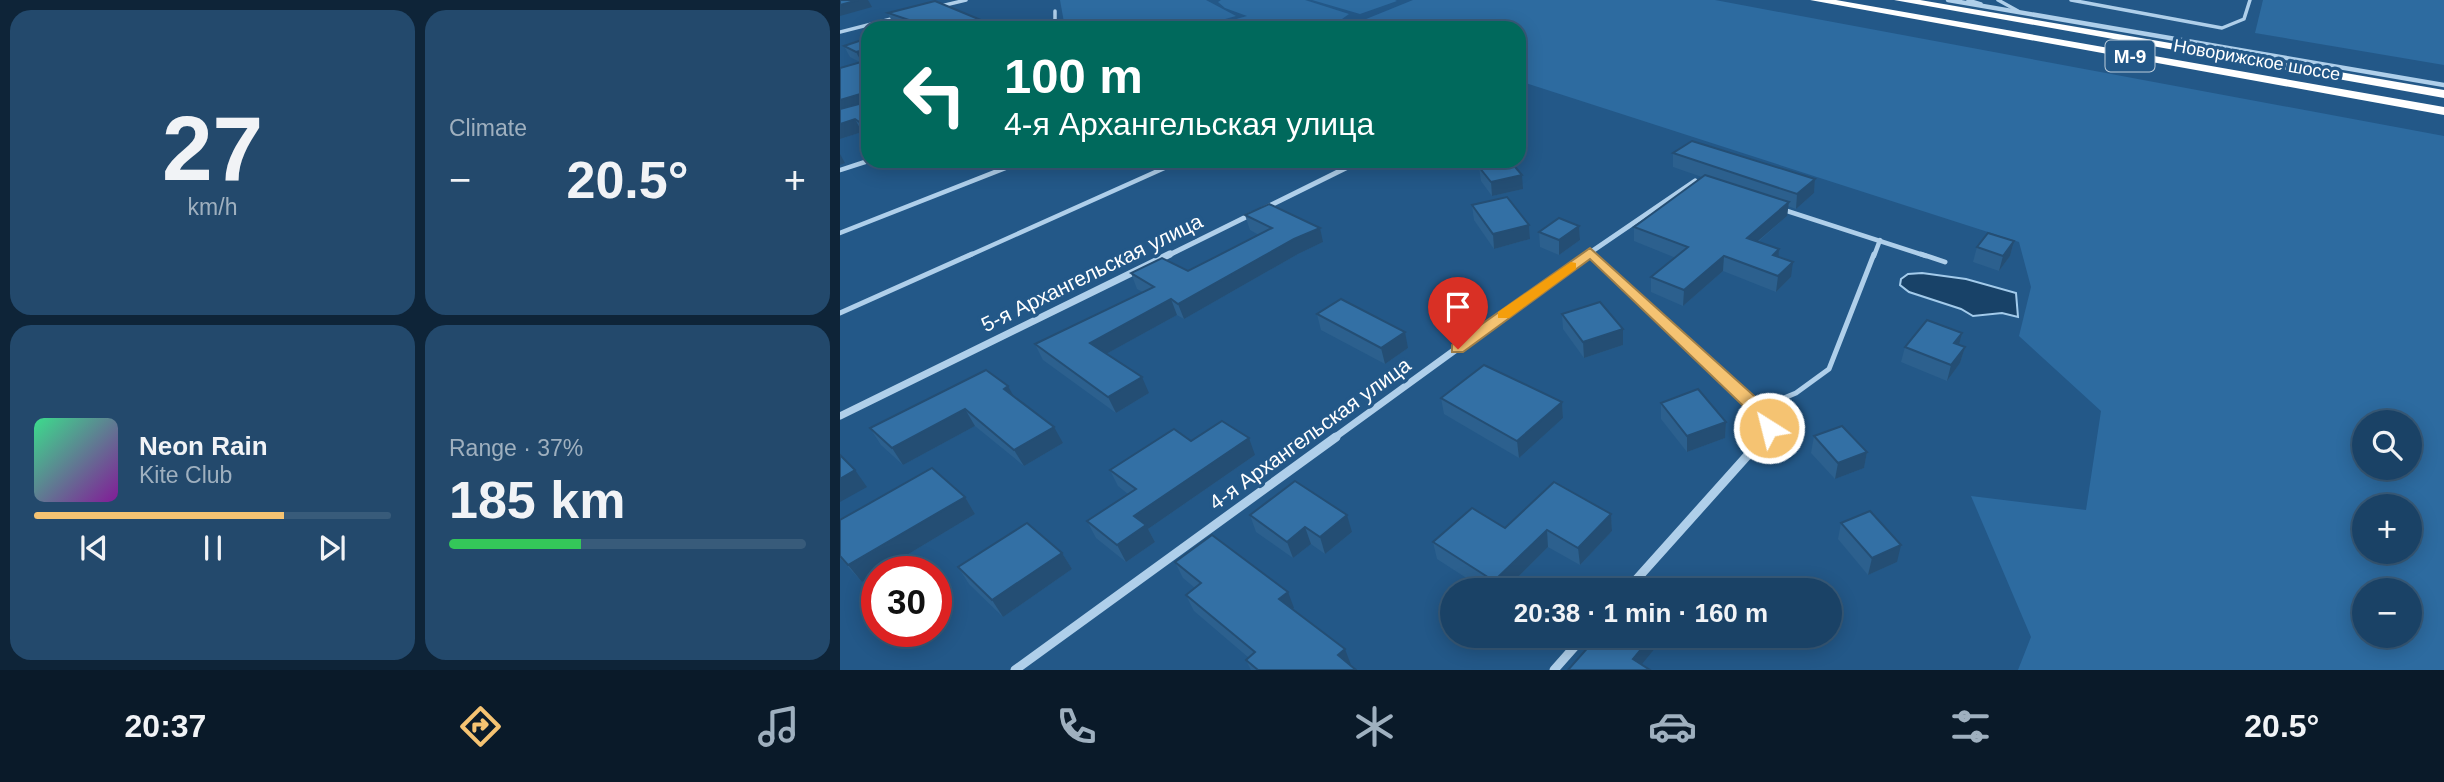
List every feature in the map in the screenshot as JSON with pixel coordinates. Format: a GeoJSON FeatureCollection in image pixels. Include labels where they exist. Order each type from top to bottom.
{"type":"FeatureCollection","features":[{"type":"Feature","properties":{"kind":"highway","name":"Новорижское шоссе"},"geometry":{"type":"LineString","coordinates":[[1816,0],[2444,111]]}},
{"type":"Feature","properties":{"kind":"highway","name":"Новорижское шоссе"},"geometry":{"type":"LineString","coordinates":[[1900,0],[2444,94]]}},
{"type":"Feature","properties":{"kind":"street"},"geometry":{"type":"LineString","coordinates":[[1948,0],[2444,85]]}},
{"type":"Feature","properties":{"kind":"street","name":"5-я Архангельская улица"},"geometry":{"type":"LineString","coordinates":[[840,416],[1346,168]]}},
{"type":"Feature","properties":{"kind":"street","name":"4-я Архангельская улица"},"geometry":{"type":"LineString","coordinates":[[1015,670],[1590,252],[1695,181]]}},
{"type":"Feature","properties":{"kind":"street"},"geometry":{"type":"LineString","coordinates":[[1590,252],[1758,409],[1765,416],[1769,428],[1763,439],[1638,578]]}},
{"type":"Feature","properties":{"kind":"street"},"geometry":{"type":"LineString","coordinates":[[1554,670],[1573,648]]}},
{"type":"Feature","properties":{"kind":"lane"},"geometry":{"type":"LineString","coordinates":[[935,8],[966,0]]}},
{"type":"Feature","properties":{"kind":"lane"},"geometry":{"type":"LineString","coordinates":[[1968,0],[1991,7]]}},
{"type":"Feature","properties":{"kind":"lane"},"geometry":{"type":"LineString","coordinates":[[1998,0],[2021,12]]}},
{"type":"Feature","properties":{"kind":"lane"},"geometry":{"type":"LineString","coordinates":[[2071,0],[2222,28],[2244,19],[2250,0]]}},
{"type":"Feature","properties":{"kind":"lane"},"geometry":{"type":"LineString","coordinates":[[1055,11],[1055,21]]}},
{"type":"Feature","properties":{"kind":"lane"},"geometry":{"type":"LineString","coordinates":[[885,21],[897,18]]}},
{"type":"Feature","properties":{"kind":"lane"},"geometry":{"type":"LineString","coordinates":[[840,32],[861,27]]}},
{"type":"Feature","properties":{"kind":"lane"},"geometry":{"type":"LineString","coordinates":[[840,170],[861,163]]}},
{"type":"Feature","properties":{"kind":"lane"},"geometry":{"type":"LineString","coordinates":[[840,233],[1005,168]]}},
{"type":"Feature","properties":{"kind":"lane"},"geometry":{"type":"LineString","coordinates":[[840,313],[1164,168]]}},
{"type":"Feature","properties":{"kind":"lane"},"geometry":{"type":"LineString","coordinates":[[1695,181],[1709,185]]}},
{"type":"Feature","properties":{"kind":"lane"},"geometry":{"type":"LineString","coordinates":[[1774,206],[1945,262]]}},
{"type":"Feature","properties":{"kind":"lane"},"geometry":{"type":"LineString","coordinates":[[1758,409],[1796,393],[1829,369],[1880,240]]}},
{"type":"Feature","properties":{"kind":"shaded area"},"geometry":{"type":"Polygon","coordinates":[[[1060,0],[1206,0],[1236,16],[1218,21],[1064,21],[1060,0]]]}},
{"type":"Feature","properties":{"kind":"shaded area"},"geometry":{"type":"Polygon","coordinates":[[[1305,0],[1349,14],[1342,19],[1311,21],[1229,21],[1247,16],[1225,8],[1218,2],[1305,0]]]}},
{"type":"Feature","properties":{"kind":"shaded area"},"geometry":{"type":"Polygon","coordinates":[[[1312,0],[1395,0],[1397,1],[1360,14],[1312,0]]]}},
{"type":"Feature","properties":{"kind":"shaded area"},"geometry":{"type":"Polygon","coordinates":[[[1413,0],[1715,0],[2444,136],[2444,670],[2018,670],[2031,637],[1971,496],[2086,510],[2101,411],[2019,336],[2031,287],[2019,242],[1526,83],[1526,21],[1361,21],[1413,0]]]}},
{"type":"Feature","properties":{"kind":"shaded area"},"geometry":{"type":"Polygon","coordinates":[[[2263,0],[2444,0],[2444,65],[2255,33],[2263,0]]]}},
{"type":"Feature","properties":{"kind":"shaded area"},"geometry":{"type":"Polygon","coordinates":[[[1922,273],[1966,279],[2016,293],[2018,317],[2002,313],[1973,316],[1961,309],[1909,292],[1900,285],[1901,279],[1908,274],[1922,273]]]}},
{"type":"Feature","properties":{"kind":"building"},"geometry":{"type":"Polygon","coordinates":[[[840,0],[858,0],[840,5],[840,0]]]}},
{"type":"Feature","properties":{"kind":"building"},"geometry":{"type":"Polygon","coordinates":[[[935,1],[983,21],[912,21],[888,13],[935,1]]]}},
{"type":"Feature","properties":{"kind":"building"},"geometry":{"type":"Polygon","coordinates":[[[861,40],[861,51],[856,52],[844,46],[861,40]]]}},
{"type":"Feature","properties":{"kind":"building"},"geometry":{"type":"Polygon","coordinates":[[[861,62],[861,95],[840,100],[840,68],[861,62]]]}},
{"type":"Feature","properties":{"kind":"building"},"geometry":{"type":"Polygon","coordinates":[[[861,104],[861,123],[855,119],[840,124],[840,109],[861,104]]]}},
{"type":"Feature","properties":{"kind":"building"},"geometry":{"type":"Polygon","coordinates":[[[1692,141],[1815,179],[1797,194],[1673,153],[1692,141]]]}},
{"type":"Feature","properties":{"kind":"building"},"geometry":{"type":"Polygon","coordinates":[[[1480,168],[1516,168],[1522,175],[1491,182],[1480,168]]]}},
{"type":"Feature","properties":{"kind":"building"},"geometry":{"type":"Polygon","coordinates":[[[1705,175],[1789,202],[1747,238],[1779,249],[1773,255],[1793,262],[1778,276],[1724,256],[1684,290],[1651,277],[1688,247],[1634,227],[1705,175]]]}},
{"type":"Feature","properties":{"kind":"building"},"geometry":{"type":"Polygon","coordinates":[[[1507,197],[1529,225],[1493,234],[1472,205],[1507,197]]]}},
{"type":"Feature","properties":{"kind":"building"},"geometry":{"type":"Polygon","coordinates":[[[1269,204],[1320,228],[1294,239],[1178,304],[1171,299],[1090,343],[1142,377],[1108,397],[1035,344],[1154,287],[1131,273],[1162,258],[1188,271],[1272,228],[1245,215],[1269,204]]]}},
{"type":"Feature","properties":{"kind":"building"},"geometry":{"type":"Polygon","coordinates":[[[1559,218],[1579,226],[1559,240],[1539,232],[1559,218]]]}},
{"type":"Feature","properties":{"kind":"building"},"geometry":{"type":"Polygon","coordinates":[[[1988,233],[2014,241],[2003,256],[1977,247],[1988,233]]]}},
{"type":"Feature","properties":{"kind":"building"},"geometry":{"type":"Polygon","coordinates":[[[1341,299],[1405,332],[1381,348],[1317,314],[1341,299]]]}},
{"type":"Feature","properties":{"kind":"building"},"geometry":{"type":"Polygon","coordinates":[[[1600,302],[1623,329],[1583,342],[1562,314],[1600,302]]]}},
{"type":"Feature","properties":{"kind":"building"},"geometry":{"type":"Polygon","coordinates":[[[1927,320],[1962,333],[1954,343],[1965,347],[1951,365],[1905,347],[1927,320]]]}},
{"type":"Feature","properties":{"kind":"building"},"geometry":{"type":"Polygon","coordinates":[[[1484,365],[1562,402],[1517,441],[1441,398],[1484,365]]]}},
{"type":"Feature","properties":{"kind":"building"},"geometry":{"type":"Polygon","coordinates":[[[986,370],[1008,386],[1004,389],[1054,427],[1014,450],[965,409],[892,448],[870,428],[986,370]]]}},
{"type":"Feature","properties":{"kind":"building"},"geometry":{"type":"Polygon","coordinates":[[[1698,389],[1726,422],[1687,436],[1661,403],[1698,389]]]}},
{"type":"Feature","properties":{"kind":"building"},"geometry":{"type":"Polygon","coordinates":[[[1222,421],[1249,438],[1134,516],[1146,525],[1117,545],[1087,521],[1136,489],[1110,470],[1174,429],[1191,441],[1222,421]]]}},
{"type":"Feature","properties":{"kind":"building"},"geometry":{"type":"Polygon","coordinates":[[[1842,426],[1867,452],[1838,463],[1814,436],[1842,426]]]}},
{"type":"Feature","properties":{"kind":"building"},"geometry":{"type":"Polygon","coordinates":[[[840,455],[855,470],[840,479],[840,455]]]}},
{"type":"Feature","properties":{"kind":"building"},"geometry":{"type":"Polygon","coordinates":[[[932,468],[965,497],[848,565],[840,556],[840,520],[932,468]]]}},
{"type":"Feature","properties":{"kind":"building"},"geometry":{"type":"Polygon","coordinates":[[[1295,481],[1347,515],[1320,537],[1305,527],[1287,542],[1250,515],[1295,481]]]}},
{"type":"Feature","properties":{"kind":"building"},"geometry":{"type":"Polygon","coordinates":[[[1554,482],[1611,514],[1578,548],[1547,530],[1497,578],[1489,578],[1433,542],[1472,508],[1505,528],[1554,482]]]}},
{"type":"Feature","properties":{"kind":"building"},"geometry":{"type":"Polygon","coordinates":[[[1870,511],[1901,545],[1872,558],[1841,523],[1870,511]]]}},
{"type":"Feature","properties":{"kind":"building"},"geometry":{"type":"Polygon","coordinates":[[[1027,523],[1062,553],[992,600],[958,567],[1027,523]]]}},
{"type":"Feature","properties":{"kind":"building"},"geometry":{"type":"Polygon","coordinates":[[[1212,535],[1288,592],[1279,599],[1345,649],[1338,655],[1356,670],[1258,670],[1246,660],[1255,652],[1186,595],[1201,583],[1175,562],[1212,535]]]}},
{"type":"Feature","properties":{"kind":"building"},"geometry":{"type":"Polygon","coordinates":[[[1587,648],[1642,648],[1633,659],[1650,670],[1568,670],[1587,648]]]}},
{"type":"Feature","properties":{"kind":"slow traffic"},"geometry":{"type":"LineString","coordinates":[[1503,315],[1571,266]]}},
{"type":"Feature","properties":{"kind":"route"},"geometry":{"type":"LineString","coordinates":[[1458,349],[1590,252],[1765,416],[1769,428]]}}]}
